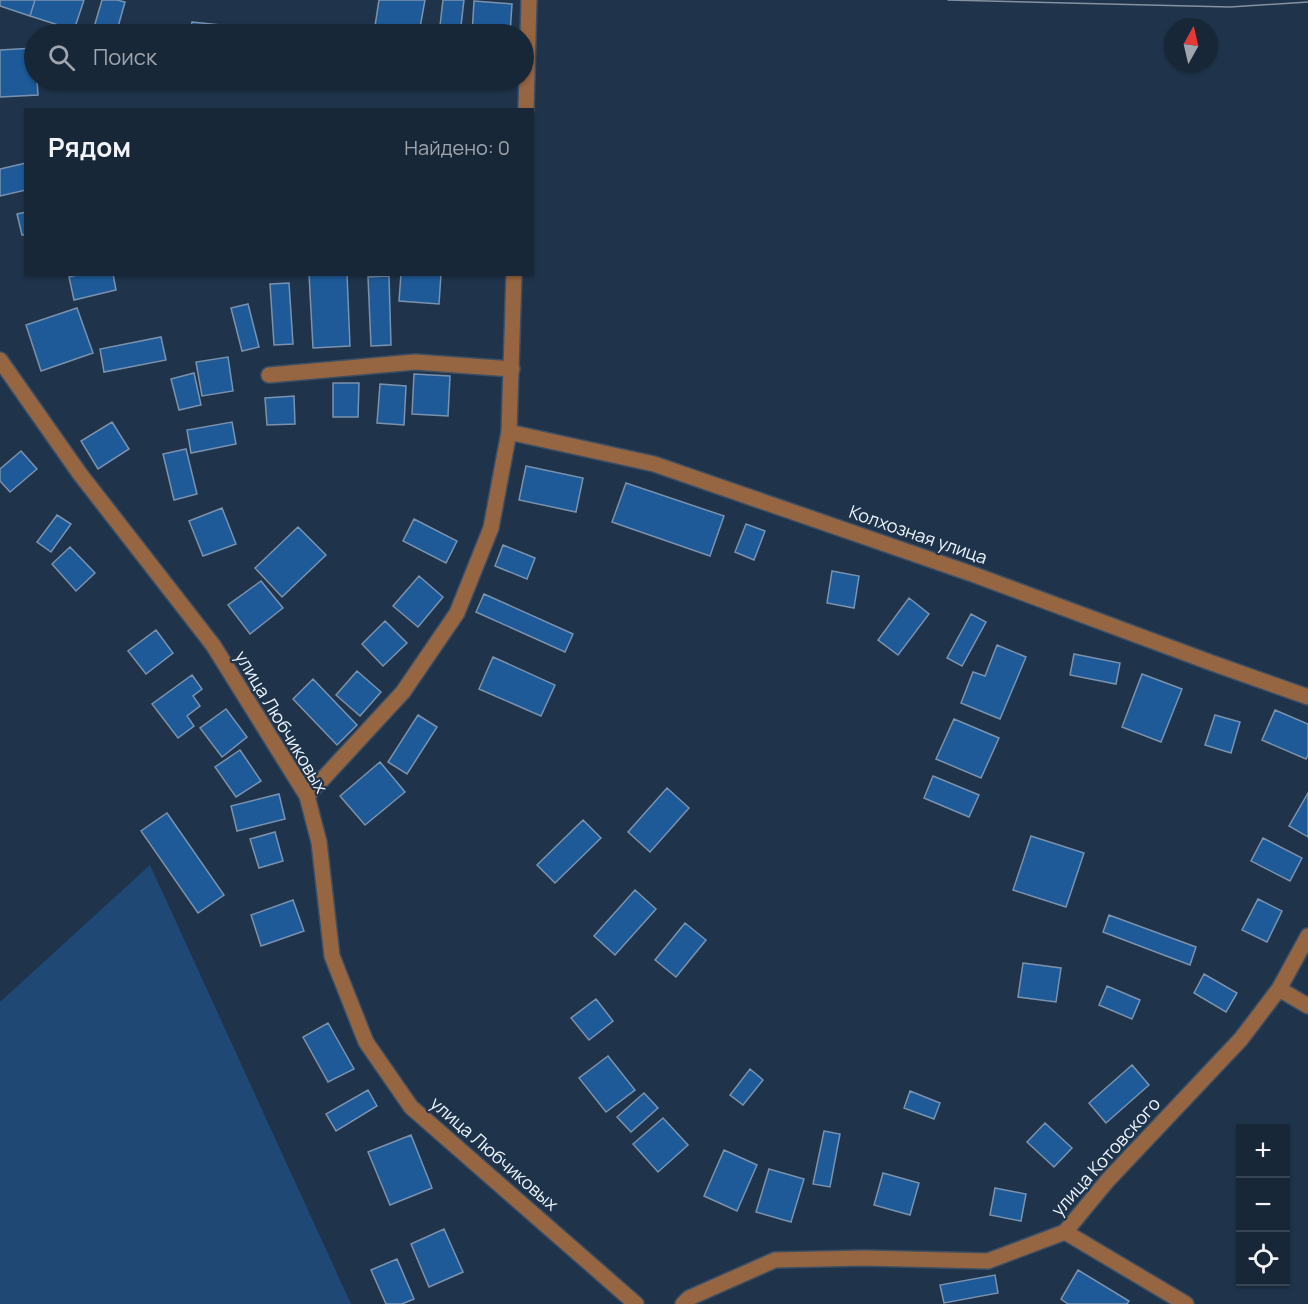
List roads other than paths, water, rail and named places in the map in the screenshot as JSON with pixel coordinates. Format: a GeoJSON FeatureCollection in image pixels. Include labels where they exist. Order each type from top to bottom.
{"type":"FeatureCollection","features":[{"type":"Feature","properties":{"kind":"street"},"geometry":{"type":"LineString","coordinates":[[528,24],[529,0]]}},
{"type":"Feature","properties":{"kind":"street"},"geometry":{"type":"LineString","coordinates":[[526,108],[527,90]]}},
{"type":"Feature","properties":{"kind":"street"},"geometry":{"type":"LineString","coordinates":[[306,796],[403,692],[457,613],[491,528],[510,432],[514,276]]}},
{"type":"Feature","properties":{"kind":"street","name":"улица Любчиковых"},"geometry":{"type":"LineString","coordinates":[[0,360],[80,474],[213,645],[306,796],[319,842],[332,956],[366,1042],[411,1107],[636,1304]]}},
{"type":"Feature","properties":{"kind":"street"},"geometry":{"type":"LineString","coordinates":[[269,375],[415,362],[512,369]]}},
{"type":"Feature","properties":{"kind":"street","name":"Колхозная улица"},"geometry":{"type":"LineString","coordinates":[[510,432],[654,464],[975,575],[1308,697]]}},
{"type":"Feature","properties":{"kind":"street","name":"улица Котовского"},"geometry":{"type":"LineString","coordinates":[[683,1304],[689,1298],[775,1260],[864,1258],[988,1261],[1065,1232],[1108,1180],[1241,1039],[1279,989],[1308,936]]}},
{"type":"Feature","properties":{"kind":"street"},"geometry":{"type":"LineString","coordinates":[[1279,989],[1308,1006]]}},
{"type":"Feature","properties":{"kind":"street"},"geometry":{"type":"LineString","coordinates":[[1065,1232],[1186,1304]]}},
{"type":"Feature","properties":{"kind":"tram line"},"geometry":{"type":"LineString","coordinates":[[948,0],[1230,7],[1308,2]]}}]}
